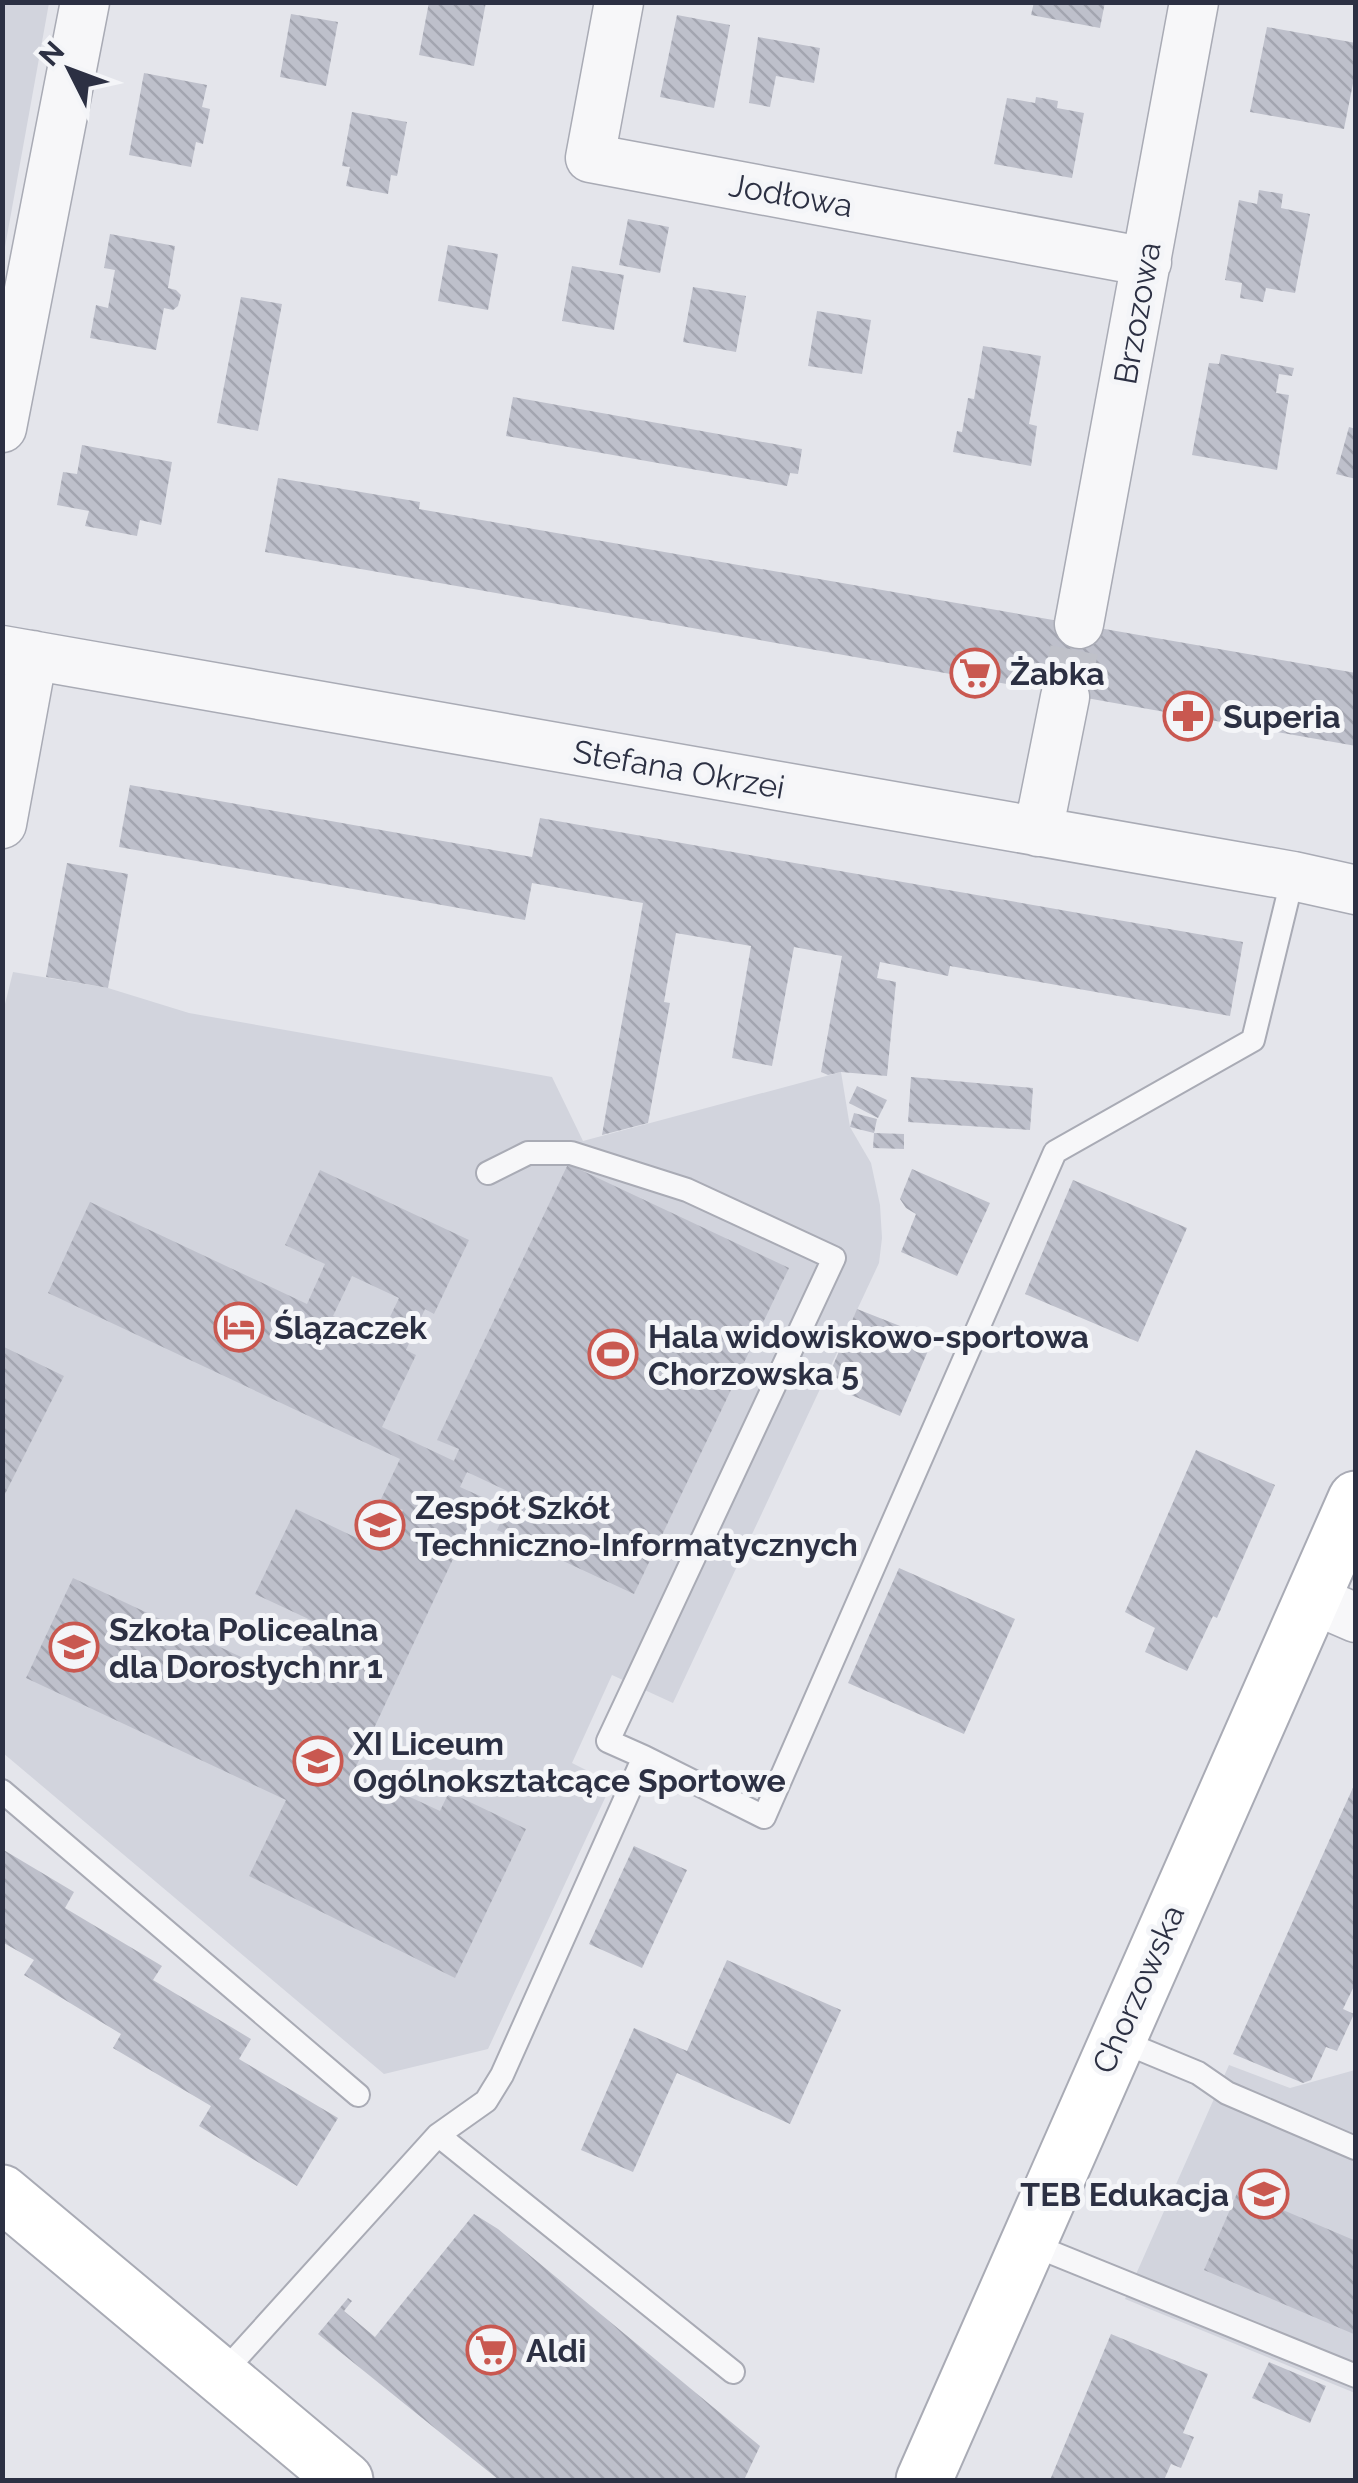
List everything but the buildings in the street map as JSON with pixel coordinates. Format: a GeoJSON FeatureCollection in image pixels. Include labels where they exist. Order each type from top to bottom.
{"type":"FeatureCollection","features":[{"type":"Feature","properties":{"kind":"main road","name":"Chorzowska"},"geometry":{"type":"LineString","coordinates":[[924,2480],[1116,2039],[1334,1608],[1356,1499]]}},
{"type":"Feature","properties":{"kind":"main road"},"geometry":{"type":"LineString","coordinates":[[2,2193],[346,2480]]}},
{"type":"Feature","properties":{"kind":"street"},"geometry":{"type":"LineString","coordinates":[[2,428],[14,306],[85,2]]}},
{"type":"Feature","properties":{"kind":"street","name":"Jodłowa"},"geometry":{"type":"LineString","coordinates":[[620,2],[590,158],[1147,262]]}},
{"type":"Feature","properties":{"kind":"street","name":"Brzozowa"},"geometry":{"type":"LineString","coordinates":[[1079,624],[1194,2]]}},
{"type":"Feature","properties":{"kind":"street"},"geometry":{"type":"LineString","coordinates":[[2,824],[18,653]]}},
{"type":"Feature","properties":{"kind":"street","name":"Stefana Okrzei"},"geometry":{"type":"LineString","coordinates":[[18,653],[1356,890]]}},
{"type":"Feature","properties":{"kind":"street"},"geometry":{"type":"LineString","coordinates":[[1038,832],[1065,698]]}},
{"type":"Feature","properties":{"kind":"lane"},"geometry":{"type":"LineString","coordinates":[[488,1174],[528,1153],[571,1153],[687,1190],[834,1258],[608,1741],[764,1817],[1055,1152],[1254,1040],[1293,876]]}},
{"type":"Feature","properties":{"kind":"lane"},"geometry":{"type":"LineString","coordinates":[[221,2375],[438,2135],[486,2101],[502,2075],[644,1757]]}},
{"type":"Feature","properties":{"kind":"lane"},"geometry":{"type":"LineString","coordinates":[[2,1792],[358,2094]]}},
{"type":"Feature","properties":{"kind":"lane"},"geometry":{"type":"LineString","coordinates":[[1116,2039],[1198,2074],[1226,2093],[1356,2148]]}},
{"type":"Feature","properties":{"kind":"lane"},"geometry":{"type":"LineString","coordinates":[[438,2135],[733,2372]]}},
{"type":"Feature","properties":{"kind":"lane"},"geometry":{"type":"LineString","coordinates":[[1028,2243],[1356,2376]]}},
{"type":"Feature","properties":{"kind":"shaded area"},"geometry":{"type":"Polygon","coordinates":[[[2,3],[49,3],[3,258],[2,3]]]}},
{"type":"Feature","properties":{"kind":"shaded area","name":"Zespół Szkół Techniczno-Informatycznych"},"geometry":{"type":"Polygon","coordinates":[[[13,972],[108,988],[189,1013],[552,1077],[583,1141],[841,1072],[850,1127],[871,1163],[880,1205],[879,1263],[673,1703],[612,1675],[572,1763],[612,1783],[488,2049],[384,2074],[3,1753],[2,1016],[13,972]]]}},
{"type":"Feature","properties":{"kind":"shaded area","name":"TEB Edukacja"},"geometry":{"type":"Polygon","coordinates":[[[1229,2065],[1290,2088],[1355,2070],[1355,2393],[1125,2299],[1229,2065]]]}},
{"type":"Feature","properties":{"kind":"tunnel"},"geometry":{"type":"LineString","coordinates":[[1065,697],[1079,624]]}},
{"type":"Feature","properties":{"kind":"place","name":"Żabka"},"geometry":{"type":"Point","coordinates":[975,673]}},
{"type":"Feature","properties":{"kind":"place","name":"Superia"},"geometry":{"type":"Point","coordinates":[1188,716]}},
{"type":"Feature","properties":{"kind":"place","name":"Ślązaczek"},"geometry":{"type":"Point","coordinates":[239,1327]}},
{"type":"Feature","properties":{"kind":"place","name":"Hala widowiskowo-sportowa Chorzowska 5"},"geometry":{"type":"Point","coordinates":[613,1354]}},
{"type":"Feature","properties":{"kind":"place","name":"Zespół Szkół Techniczno-Informatycznych"},"geometry":{"type":"Point","coordinates":[380,1525]}},
{"type":"Feature","properties":{"kind":"place","name":"Szkoła Policealna dla Dorosłych nr 1"},"geometry":{"type":"Point","coordinates":[74,1647]}},
{"type":"Feature","properties":{"kind":"place","name":"XI Liceum Ogólnokształcące Sportowe"},"geometry":{"type":"Point","coordinates":[318,1761]}},
{"type":"Feature","properties":{"kind":"place","name":"TEB Edukacja"},"geometry":{"type":"Point","coordinates":[1264,2194]}},
{"type":"Feature","properties":{"kind":"place","name":"Aldi"},"geometry":{"type":"Point","coordinates":[491,2350]}}]}
